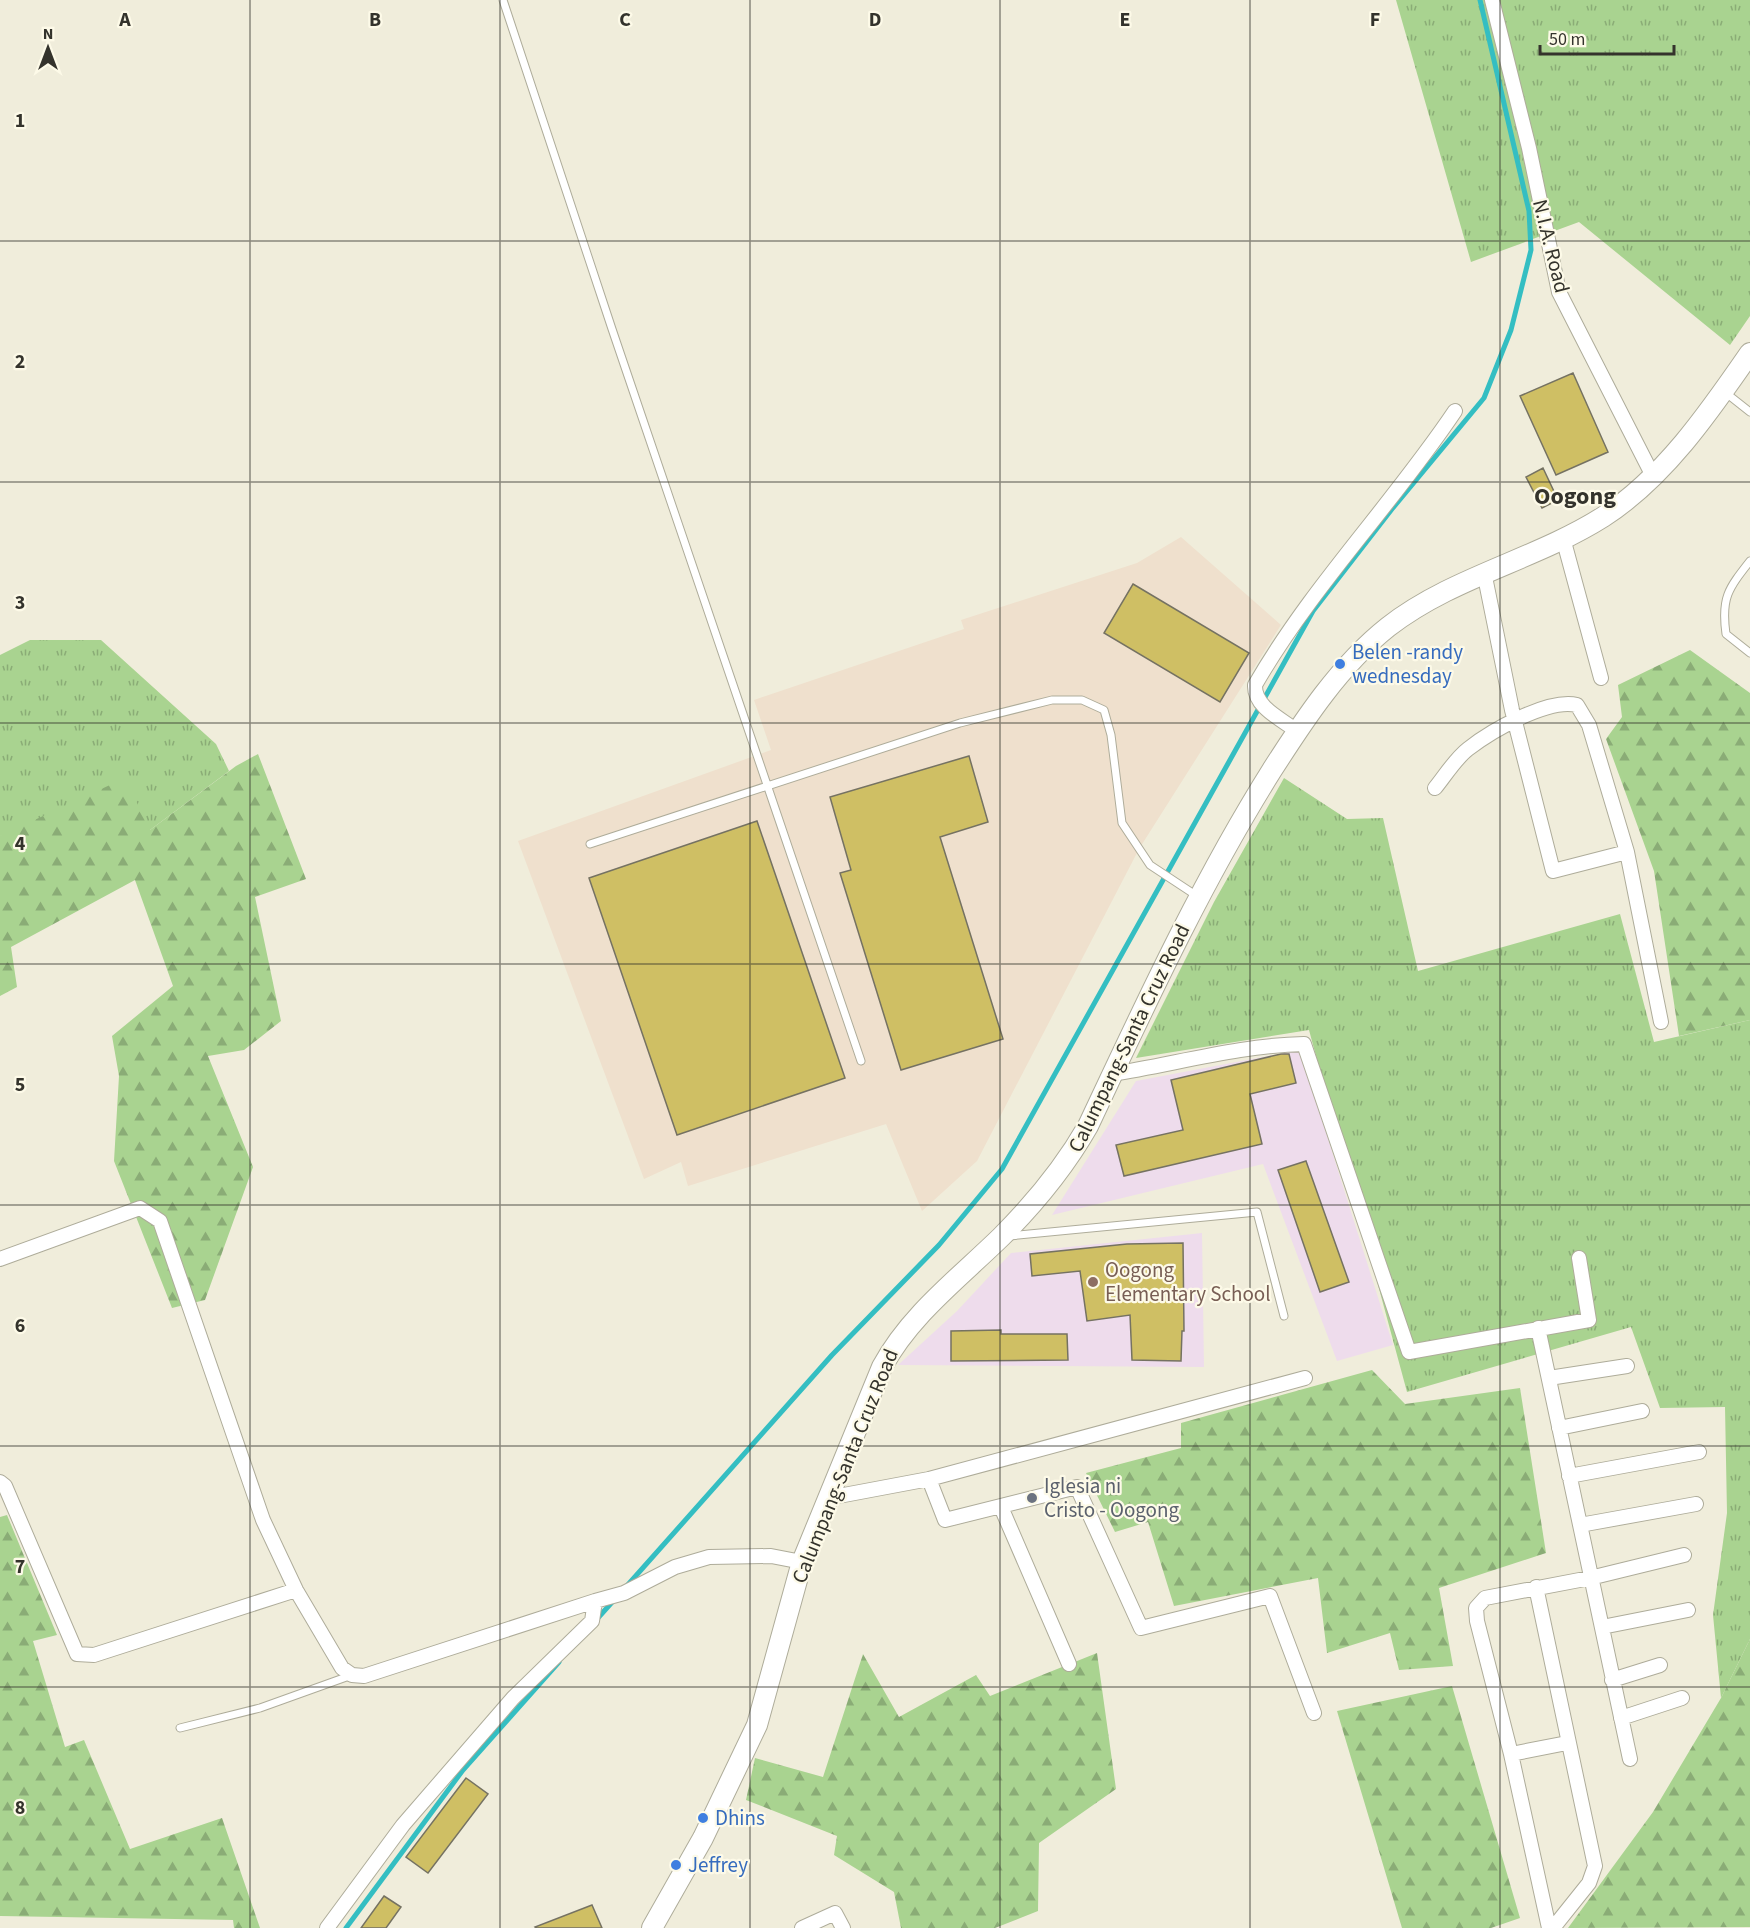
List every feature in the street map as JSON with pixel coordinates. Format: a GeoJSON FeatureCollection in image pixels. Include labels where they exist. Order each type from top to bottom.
{"type":"FeatureCollection","features":[{"type":"Feature","properties":{"kind":"main road","name":"Calumpang-Santa Cruz Road"},"geometry":{"type":"LineString","coordinates":[[652,1928],[703,1838],[757,1725],[801,1562],[893,1346],[926,1309],[1037,1200],[1068,1160],[1198,896],[1245,814],[1297,731],[1358,655],[1386,628],[1428,601],[1484,572],[1563,538],[1602,517],[1653,476],[1724,391],[1750,352]]}},
{"type":"Feature","properties":{"kind":"street","name":"N.I.A. Road"},"geometry":{"type":"LineString","coordinates":[[1492,0],[1529,148],[1559,292],[1653,476]]}},
{"type":"Feature","properties":{"kind":"street"},"geometry":{"type":"LineString","coordinates":[[1297,731],[1259,701],[1255,685],[1332,569],[1426,453],[1455,411]]}},
{"type":"Feature","properties":{"kind":"street"},"geometry":{"type":"LineString","coordinates":[[1563,538],[1601,678]]}},
{"type":"Feature","properties":{"kind":"street"},"geometry":{"type":"LineString","coordinates":[[1484,572],[1515,721],[1553,871],[1626,852]]}},
{"type":"Feature","properties":{"kind":"street"},"geometry":{"type":"LineString","coordinates":[[1435,788],[1467,750],[1515,721],[1536,711],[1568,703],[1577,705],[1589,725],[1626,852],[1662,1022]]}},
{"type":"Feature","properties":{"kind":"street"},"geometry":{"type":"LineString","coordinates":[[1112,1074],[1202,1059],[1264,1044],[1304,1044],[1408,1352],[1589,1320],[1579,1258]]}},
{"type":"Feature","properties":{"kind":"street"},"geometry":{"type":"LineString","coordinates":[[0,1259],[140,1208],[160,1221],[263,1520],[296,1590],[342,1668],[352,1675],[364,1676],[624,1593],[675,1567],[709,1557],[771,1556],[801,1562]]}},
{"type":"Feature","properties":{"kind":"street"},"geometry":{"type":"LineString","coordinates":[[1538,1328],[1630,1759]]}},
{"type":"Feature","properties":{"kind":"street"},"geometry":{"type":"LineString","coordinates":[[1549,1378],[1627,1366]]}},
{"type":"Feature","properties":{"kind":"street"},"geometry":{"type":"LineString","coordinates":[[828,1498],[928,1479],[1305,1378]]}},
{"type":"Feature","properties":{"kind":"street"},"geometry":{"type":"LineString","coordinates":[[1559,1428],[1642,1411]]}},
{"type":"Feature","properties":{"kind":"street"},"geometry":{"type":"LineString","coordinates":[[1569,1476],[1699,1452]]}},
{"type":"Feature","properties":{"kind":"street"},"geometry":{"type":"LineString","coordinates":[[928,1479],[945,1520],[1077,1487],[1141,1629],[1270,1596],[1314,1713]]}},
{"type":"Feature","properties":{"kind":"street"},"geometry":{"type":"LineString","coordinates":[[0,1482],[5,1486],[77,1654],[94,1655],[296,1590]]}},
{"type":"Feature","properties":{"kind":"street"},"geometry":{"type":"LineString","coordinates":[[1580,1525],[1696,1504]]}},
{"type":"Feature","properties":{"kind":"street"},"geometry":{"type":"LineString","coordinates":[[1000,1506],[1069,1664]]}},
{"type":"Feature","properties":{"kind":"street"},"geometry":{"type":"LineString","coordinates":[[1551,1928],[1511,1754],[1477,1621],[1476,1608],[1485,1598],[1590,1578],[1684,1555]]}},
{"type":"Feature","properties":{"kind":"street"},"geometry":{"type":"LineString","coordinates":[[1536,1587],[1567,1743],[1595,1866],[1589,1883],[1551,1928]]}},
{"type":"Feature","properties":{"kind":"street"},"geometry":{"type":"LineString","coordinates":[[327,1928],[410,1817],[513,1698],[592,1621],[599,1600]]}},
{"type":"Feature","properties":{"kind":"street"},"geometry":{"type":"LineString","coordinates":[[1602,1627],[1688,1610]]}},
{"type":"Feature","properties":{"kind":"street"},"geometry":{"type":"LineString","coordinates":[[1612,1680],[1660,1665]]}},
{"type":"Feature","properties":{"kind":"street"},"geometry":{"type":"LineString","coordinates":[[1621,1718],[1682,1698]]}},
{"type":"Feature","properties":{"kind":"street"},"geometry":{"type":"LineString","coordinates":[[1511,1754],[1567,1743]]}},
{"type":"Feature","properties":{"kind":"street"},"geometry":{"type":"LineString","coordinates":[[802,1928],[835,1913],[843,1928]]}},
{"type":"Feature","properties":{"kind":"lane"},"geometry":{"type":"LineString","coordinates":[[503,0],[615,340],[861,1061]]}},
{"type":"Feature","properties":{"kind":"lane"},"geometry":{"type":"LineString","coordinates":[[1724,391],[1750,412]]}},
{"type":"Feature","properties":{"kind":"lane"},"geometry":{"type":"LineString","coordinates":[[1750,561],[1733,583],[1723,610],[1726,634],[1750,653]]}},
{"type":"Feature","properties":{"kind":"lane"},"geometry":{"type":"LineString","coordinates":[[590,844],[960,723],[1052,700],[1082,700],[1104,710],[1111,735],[1122,823],[1144,857],[1158,871],[1198,896]]}},
{"type":"Feature","properties":{"kind":"lane"},"geometry":{"type":"LineString","coordinates":[[1001,1237],[1257,1212],[1284,1316]]}},
{"type":"Feature","properties":{"kind":"lane"},"geometry":{"type":"LineString","coordinates":[[180,1728],[260,1708],[352,1675]]}},
{"type":"Feature","properties":{"kind":"shaded area"},"geometry":{"type":"Polygon","coordinates":[[[1181,537],[1281,625],[1139,849],[977,1161],[922,1211],[886,1124],[688,1186],[681,1162],[644,1179],[518,841],[771,750],[754,700],[964,629],[961,620],[1137,563],[1181,537]]]}},
{"type":"Feature","properties":{"kind":"shaded area"},"geometry":{"type":"Polygon","coordinates":[[[1300,1050],[1393,1345],[1337,1361],[1263,1164],[1052,1215],[1136,1081],[1300,1050]]]}},
{"type":"Feature","properties":{"kind":"shaded area","name":"Oogong Elementary School"},"geometry":{"type":"Polygon","coordinates":[[[1202,1233],[1204,1367],[898,1365],[957,1311],[1011,1253],[1202,1233]]]}},
{"type":"Feature","properties":{"kind":"green space"},"geometry":{"type":"Polygon","coordinates":[[[1396,0],[1750,0],[1750,316],[1730,345],[1579,222],[1471,262],[1396,0]]]}},
{"type":"Feature","properties":{"kind":"green space"},"geometry":{"type":"Polygon","coordinates":[[[30,640],[101,640],[216,744],[229,771],[150,830],[0,836],[0,655],[30,640]]]}},
{"type":"Feature","properties":{"kind":"green space"},"geometry":{"type":"Polygon","coordinates":[[[1690,650],[1750,693],[1750,1020],[1679,1036],[1654,871],[1606,739],[1622,717],[1618,685],[1690,650]]]}},
{"type":"Feature","properties":{"kind":"green space"},"geometry":{"type":"Polygon","coordinates":[[[258,754],[306,879],[255,897],[281,1021],[244,1050],[208,1056],[253,1167],[205,1300],[172,1308],[114,1161],[119,1076],[112,1036],[173,986],[135,880],[11,947],[17,987],[0,996],[0,836],[125,778],[150,830],[236,766],[258,754]]]}},
{"type":"Feature","properties":{"kind":"green space"},"geometry":{"type":"Polygon","coordinates":[[[1284,778],[1347,819],[1383,818],[1418,971],[1620,914],[1654,1042],[1750,1020],[1750,1639],[1721,1698],[1713,1615],[1727,1513],[1725,1407],[1660,1408],[1631,1327],[1407,1392],[1309,1030],[1136,1058],[1214,902],[1284,778]]]}},
{"type":"Feature","properties":{"kind":"green space"},"geometry":{"type":"Polygon","coordinates":[[[1372,1370],[1405,1404],[1520,1388],[1546,1553],[1439,1588],[1453,1666],[1399,1670],[1390,1633],[1327,1653],[1318,1578],[1174,1606],[1148,1522],[1115,1532],[1086,1473],[1181,1448],[1181,1423],[1372,1370]]]}},
{"type":"Feature","properties":{"kind":"green space"},"geometry":{"type":"Polygon","coordinates":[[[7,1515],[57,1635],[33,1641],[65,1747],[84,1740],[130,1849],[222,1818],[260,1928],[234,1928],[233,1920],[0,1916],[0,1517],[7,1515]]]}},
{"type":"Feature","properties":{"kind":"green space"},"geometry":{"type":"Polygon","coordinates":[[[1750,1639],[1750,1927],[1568,1928],[1653,1812],[1721,1698],[1750,1639]]]}},
{"type":"Feature","properties":{"kind":"green space"},"geometry":{"type":"Polygon","coordinates":[[[1097,1653],[1116,1789],[1039,1843],[1038,1911],[995,1928],[901,1928],[894,1892],[834,1855],[837,1836],[746,1800],[755,1758],[823,1777],[863,1654],[899,1717],[976,1675],[990,1696],[1097,1653]]]}},
{"type":"Feature","properties":{"kind":"green space"},"geometry":{"type":"Polygon","coordinates":[[[1452,1686],[1520,1918],[1491,1928],[1402,1928],[1337,1711],[1452,1686]]]}},
{"type":"Feature","properties":{"kind":"building"},"geometry":{"type":"Polygon","coordinates":[[[1573,373],[1608,452],[1556,475],[1520,396],[1573,373]]]}},
{"type":"Feature","properties":{"kind":"building"},"geometry":{"type":"Polygon","coordinates":[[[1543,468],[1558,500],[1542,508],[1526,477],[1543,468]]]}},
{"type":"Feature","properties":{"kind":"building"},"geometry":{"type":"Polygon","coordinates":[[[1133,584],[1249,653],[1220,702],[1104,633],[1133,584]]]}},
{"type":"Feature","properties":{"kind":"building"},"geometry":{"type":"Polygon","coordinates":[[[969,756],[988,822],[940,837],[1003,1039],[901,1070],[840,873],[851,870],[830,797],[969,756]]]}},
{"type":"Feature","properties":{"kind":"building"},"geometry":{"type":"Polygon","coordinates":[[[757,821],[845,1078],[677,1135],[589,878],[757,821]]]}},
{"type":"Feature","properties":{"kind":"building"},"geometry":{"type":"Polygon","coordinates":[[[1289,1054],[1296,1083],[1250,1094],[1262,1144],[1124,1176],[1116,1145],[1183,1130],[1171,1080],[1289,1054]]]}},
{"type":"Feature","properties":{"kind":"building"},"geometry":{"type":"Polygon","coordinates":[[[1306,1161],[1349,1282],[1320,1292],[1278,1170],[1306,1161]]]}},
{"type":"Feature","properties":{"kind":"building"},"geometry":{"type":"Polygon","coordinates":[[[1183,1243],[1184,1331],[1182,1331],[1181,1361],[1132,1360],[1130,1315],[1087,1321],[1080,1271],[1032,1276],[1030,1254],[1127,1244],[1183,1243]]]}},
{"type":"Feature","properties":{"kind":"building"},"geometry":{"type":"Polygon","coordinates":[[[1001,1330],[1001,1334],[1067,1334],[1068,1360],[951,1361],[951,1331],[1001,1330]]]}},
{"type":"Feature","properties":{"kind":"building"},"geometry":{"type":"Polygon","coordinates":[[[466,1778],[488,1794],[428,1873],[406,1857],[466,1778]]]}},
{"type":"Feature","properties":{"kind":"building"},"geometry":{"type":"Polygon","coordinates":[[[384,1896],[401,1907],[386,1928],[361,1928],[384,1896]]]}},
{"type":"Feature","properties":{"kind":"building"},"geometry":{"type":"Polygon","coordinates":[[[592,1905],[602,1928],[535,1927],[592,1905]]]}},
{"type":"Feature","properties":{"kind":"waterway"},"geometry":{"type":"LineString","coordinates":[[625,1588],[832,1355],[939,1245],[1002,1169],[1313,611],[1392,509],[1484,398],[1511,330],[1531,250],[1529,211],[1480,0]]}},
{"type":"Feature","properties":{"kind":"waterway"},"geometry":{"type":"LineString","coordinates":[[597,1619],[614,1600]]}},
{"type":"Feature","properties":{"kind":"waterway"},"geometry":{"type":"LineString","coordinates":[[346,1928],[463,1770],[559,1662]]}},
{"type":"Feature","properties":{"kind":"place","name":"Belen -randy wednesday"},"geometry":{"type":"Point","coordinates":[1340,664]}},
{"type":"Feature","properties":{"kind":"place","name":"Oogong Elementary School"},"geometry":{"type":"Point","coordinates":[1093,1282]}},
{"type":"Feature","properties":{"kind":"place","name":"Iglesia ni Cristo - Oogong"},"geometry":{"type":"Point","coordinates":[1032,1498]}},
{"type":"Feature","properties":{"kind":"place","name":"Dhins"},"geometry":{"type":"Point","coordinates":[703,1818]}},
{"type":"Feature","properties":{"kind":"place","name":"Jeffrey"},"geometry":{"type":"Point","coordinates":[676,1865]}},
{"type":"Feature","properties":{"kind":"district","name":"Oogong"},"geometry":{"type":"Point","coordinates":[1575,496]}}]}
